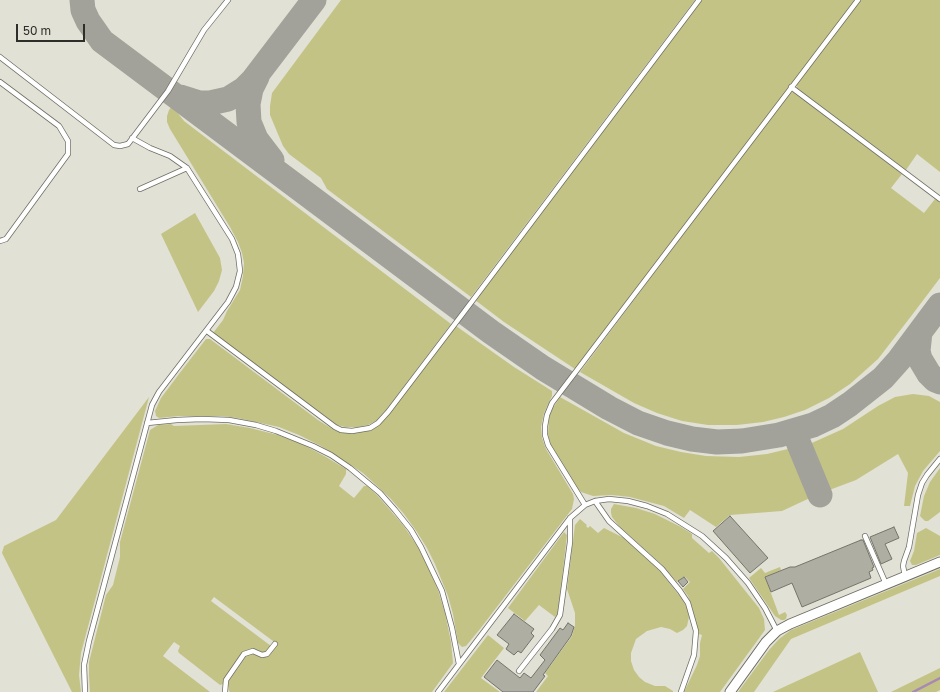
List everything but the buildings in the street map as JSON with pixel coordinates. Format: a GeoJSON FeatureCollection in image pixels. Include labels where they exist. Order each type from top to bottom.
{"type":"FeatureCollection","features":[{"type":"Feature","properties":{"kind":"street"},"geometry":{"type":"LineString","coordinates":[[730,692],[766,642],[777,631],[794,622],[940,562]]}},
{"type":"Feature","properties":{"kind":"lane"},"geometry":{"type":"LineString","coordinates":[[0,57],[114,144],[120,146],[128,144],[168,91],[204,30],[228,0]]}},
{"type":"Feature","properties":{"kind":"lane"},"geometry":{"type":"LineString","coordinates":[[207,331],[335,427],[352,432],[370,428],[378,423],[431,356],[699,0]]}},
{"type":"Feature","properties":{"kind":"lane"},"geometry":{"type":"LineString","coordinates":[[584,505],[548,445],[544,426],[552,404],[858,0]]}},
{"type":"Feature","properties":{"kind":"lane"},"geometry":{"type":"LineString","coordinates":[[0,82],[59,126],[68,141],[68,154],[6,239],[0,241]]}},
{"type":"Feature","properties":{"kind":"lane"},"geometry":{"type":"LineString","coordinates":[[791,87],[940,199]]}},
{"type":"Feature","properties":{"kind":"lane"},"geometry":{"type":"LineString","coordinates":[[85,692],[84,665],[89,641],[152,405],[160,392],[207,331],[233,294],[239,279],[240,262],[232,239],[187,168],[170,156],[150,148],[132,138]]}},
{"type":"Feature","properties":{"kind":"lane"},"geometry":{"type":"LineString","coordinates":[[140,189],[187,168]]}},
{"type":"Feature","properties":{"kind":"lane"},"geometry":{"type":"LineString","coordinates":[[147,423],[202,419],[230,420],[276,431],[313,446],[331,455],[350,468],[380,493],[411,530],[421,547],[434,571],[442,591],[452,628],[459,664]]}},
{"type":"Feature","properties":{"kind":"lane"},"geometry":{"type":"LineString","coordinates":[[905,576],[903,566],[909,547],[918,495],[927,475],[940,460]]}},
{"type":"Feature","properties":{"kind":"lane"},"geometry":{"type":"LineString","coordinates":[[438,692],[570,518],[584,505],[595,501],[609,499],[628,501],[646,506],[667,514],[702,536],[726,558],[748,583],[765,608],[777,631]]}},
{"type":"Feature","properties":{"kind":"lane"},"geometry":{"type":"LineString","coordinates":[[595,501],[609,521],[662,569],[688,603],[696,630],[694,655],[681,692]]}},
{"type":"Feature","properties":{"kind":"lane"},"geometry":{"type":"LineString","coordinates":[[519,671],[552,629],[560,615],[570,542],[570,518]]}},
{"type":"Feature","properties":{"kind":"lane"},"geometry":{"type":"LineString","coordinates":[[865,536],[886,584]]}},
{"type":"Feature","properties":{"kind":"lane"},"geometry":{"type":"LineString","coordinates":[[225,692],[226,680],[244,654],[253,651],[262,655],[267,654],[275,644]]}},
{"type":"Feature","properties":{"kind":"shaded area"},"geometry":{"type":"Polygon","coordinates":[[[341,0],[695,0],[471,297],[327,189],[321,178],[289,154],[283,146],[270,115],[272,93],[341,0]]]}},
{"type":"Feature","properties":{"kind":"shaded area"},"geometry":{"type":"Polygon","coordinates":[[[702,0],[856,0],[575,369],[504,322],[475,300],[702,0]]]}},
{"type":"Feature","properties":{"kind":"shaded area"},"geometry":{"type":"Polygon","coordinates":[[[860,0],[940,0],[940,172],[917,154],[906,170],[797,88],[797,83],[860,0]]]}},
{"type":"Feature","properties":{"kind":"shaded area"},"geometry":{"type":"Polygon","coordinates":[[[794,92],[902,174],[891,188],[924,213],[935,199],[940,202],[940,278],[912,315],[878,359],[850,384],[829,398],[805,410],[763,422],[737,425],[708,425],[682,421],[657,413],[634,403],[580,372],[789,93],[794,92]]]}},
{"type":"Feature","properties":{"kind":"shaded area"},"geometry":{"type":"Polygon","coordinates":[[[172,106],[184,121],[451,324],[376,421],[368,425],[358,427],[345,427],[337,425],[213,333],[223,320],[240,290],[244,263],[238,242],[230,227],[170,129],[167,122],[167,116],[172,106]]]}},
{"type":"Feature","properties":{"kind":"shaded area"},"geometry":{"type":"Polygon","coordinates":[[[195,213],[220,258],[222,270],[214,291],[198,312],[161,234],[195,213]]]}},
{"type":"Feature","properties":{"kind":"shaded area"},"geometry":{"type":"Polygon","coordinates":[[[456,326],[514,367],[552,391],[552,396],[544,413],[541,427],[542,438],[546,449],[573,494],[574,499],[572,509],[480,629],[466,646],[462,647],[458,643],[448,596],[427,548],[404,514],[390,498],[363,473],[321,446],[279,427],[222,416],[179,416],[159,418],[156,416],[155,411],[161,398],[179,374],[206,339],[210,339],[318,420],[334,430],[343,433],[354,433],[369,430],[379,424],[456,326]]]}},
{"type":"Feature","properties":{"kind":"shaded area"},"geometry":{"type":"Polygon","coordinates":[[[913,394],[929,396],[940,402],[940,451],[923,471],[915,486],[910,506],[904,506],[908,473],[898,454],[856,480],[824,492],[805,446],[843,429],[878,406],[895,397],[913,394]]]}},
{"type":"Feature","properties":{"kind":"shaded area"},"geometry":{"type":"Polygon","coordinates":[[[149,397],[81,653],[79,675],[81,692],[72,692],[2,553],[4,546],[56,520],[149,397]]]}},
{"type":"Feature","properties":{"kind":"shaded area"},"geometry":{"type":"Polygon","coordinates":[[[560,397],[624,433],[656,446],[681,452],[706,456],[739,457],[767,454],[792,448],[812,497],[782,511],[730,515],[716,527],[690,510],[684,518],[664,506],[630,497],[612,495],[593,496],[581,492],[575,486],[550,444],[548,434],[549,418],[560,397]]]}},
{"type":"Feature","properties":{"kind":"shaded area"},"geometry":{"type":"Polygon","coordinates":[[[171,424],[174,426],[226,424],[278,435],[302,444],[346,469],[346,474],[339,486],[354,498],[364,486],[367,486],[377,495],[403,525],[418,547],[438,590],[445,613],[451,642],[453,663],[432,692],[230,692],[228,682],[247,655],[251,653],[260,656],[269,655],[277,644],[214,597],[211,601],[271,646],[265,652],[255,649],[246,651],[226,676],[223,684],[220,685],[179,653],[178,651],[180,646],[174,642],[163,656],[210,692],[90,692],[89,662],[106,595],[113,585],[120,557],[120,542],[150,430],[158,425],[171,424]]]}},
{"type":"Feature","properties":{"kind":"shaded area"},"geometry":{"type":"Polygon","coordinates":[[[940,468],[940,512],[928,521],[925,521],[920,516],[924,496],[930,482],[940,468]]]}},
{"type":"Feature","properties":{"kind":"shaded area"},"geometry":{"type":"Polygon","coordinates":[[[614,504],[636,508],[655,514],[692,534],[692,538],[709,553],[712,551],[719,558],[759,608],[764,619],[765,630],[720,692],[684,692],[700,656],[700,643],[702,635],[699,634],[692,607],[688,596],[683,589],[690,582],[684,576],[677,582],[661,564],[619,526],[612,517],[611,513],[611,509],[614,504]]]}},
{"type":"Feature","properties":{"kind":"shaded area"},"geometry":{"type":"Polygon","coordinates":[[[580,519],[587,525],[586,526],[588,528],[590,526],[598,533],[604,528],[624,538],[660,571],[682,599],[687,608],[689,617],[687,626],[683,630],[677,633],[670,629],[661,627],[647,631],[636,639],[631,653],[631,661],[634,670],[639,677],[645,682],[655,686],[665,686],[673,692],[536,692],[548,676],[545,673],[572,636],[575,625],[575,613],[567,589],[575,525],[580,519]]]}},
{"type":"Feature","properties":{"kind":"shaded area"},"geometry":{"type":"Polygon","coordinates":[[[926,528],[940,536],[940,555],[916,565],[912,565],[910,561],[914,551],[917,533],[926,528]]]}},
{"type":"Feature","properties":{"kind":"shaded area"},"geometry":{"type":"Polygon","coordinates":[[[564,532],[567,535],[558,613],[555,617],[539,605],[525,621],[508,608],[564,532]]]}},
{"type":"Feature","properties":{"kind":"shaded area"},"geometry":{"type":"Polygon","coordinates":[[[780,567],[781,570],[765,577],[779,615],[785,612],[787,615],[786,619],[784,620],[781,620],[775,616],[749,578],[761,568],[765,573],[780,567]]]}},
{"type":"Feature","properties":{"kind":"shaded area"},"geometry":{"type":"Polygon","coordinates":[[[940,569],[940,576],[791,639],[754,692],[738,692],[769,650],[779,639],[791,630],[940,569]]]}},
{"type":"Feature","properties":{"kind":"shaded area"},"geometry":{"type":"Polygon","coordinates":[[[488,635],[504,648],[481,678],[500,692],[444,692],[488,635]]]}},
{"type":"Feature","properties":{"kind":"shaded area"},"geometry":{"type":"Polygon","coordinates":[[[860,652],[878,692],[773,692],[860,652]]]}},
{"type":"Feature","properties":{"kind":"shaded area"},"geometry":{"type":"Polygon","coordinates":[[[940,668],[940,690],[936,692],[891,692],[940,668]]]}},
{"type":"Feature","properties":{"kind":"waterway"},"geometry":{"type":"LineString","coordinates":[[913,692],[940,678]]}},
{"type":"Feature","properties":{"kind":"taxiway"},"geometry":{"type":"LineString","coordinates":[[82,0],[83,10],[88,21],[102,41],[491,332],[543,368],[609,408],[638,423],[667,433],[692,439],[717,442],[742,441],[779,435],[813,425],[832,416],[850,404],[883,378],[899,360],[940,305]]}},
{"type":"Feature","properties":{"kind":"taxiway"},"geometry":{"type":"LineString","coordinates":[[180,97],[199,103],[210,103],[228,99],[244,89],[253,80],[314,0]]}},
{"type":"Feature","properties":{"kind":"taxiway"},"geometry":{"type":"LineString","coordinates":[[257,77],[251,89],[248,104],[249,122],[256,139],[272,160]]}},
{"type":"Feature","properties":{"kind":"taxiway"},"geometry":{"type":"LineString","coordinates":[[920,332],[918,351],[920,359],[929,374],[935,380],[940,382]]}},
{"type":"Feature","properties":{"kind":"taxiway"},"geometry":{"type":"LineString","coordinates":[[794,432],[820,495]]}}]}
